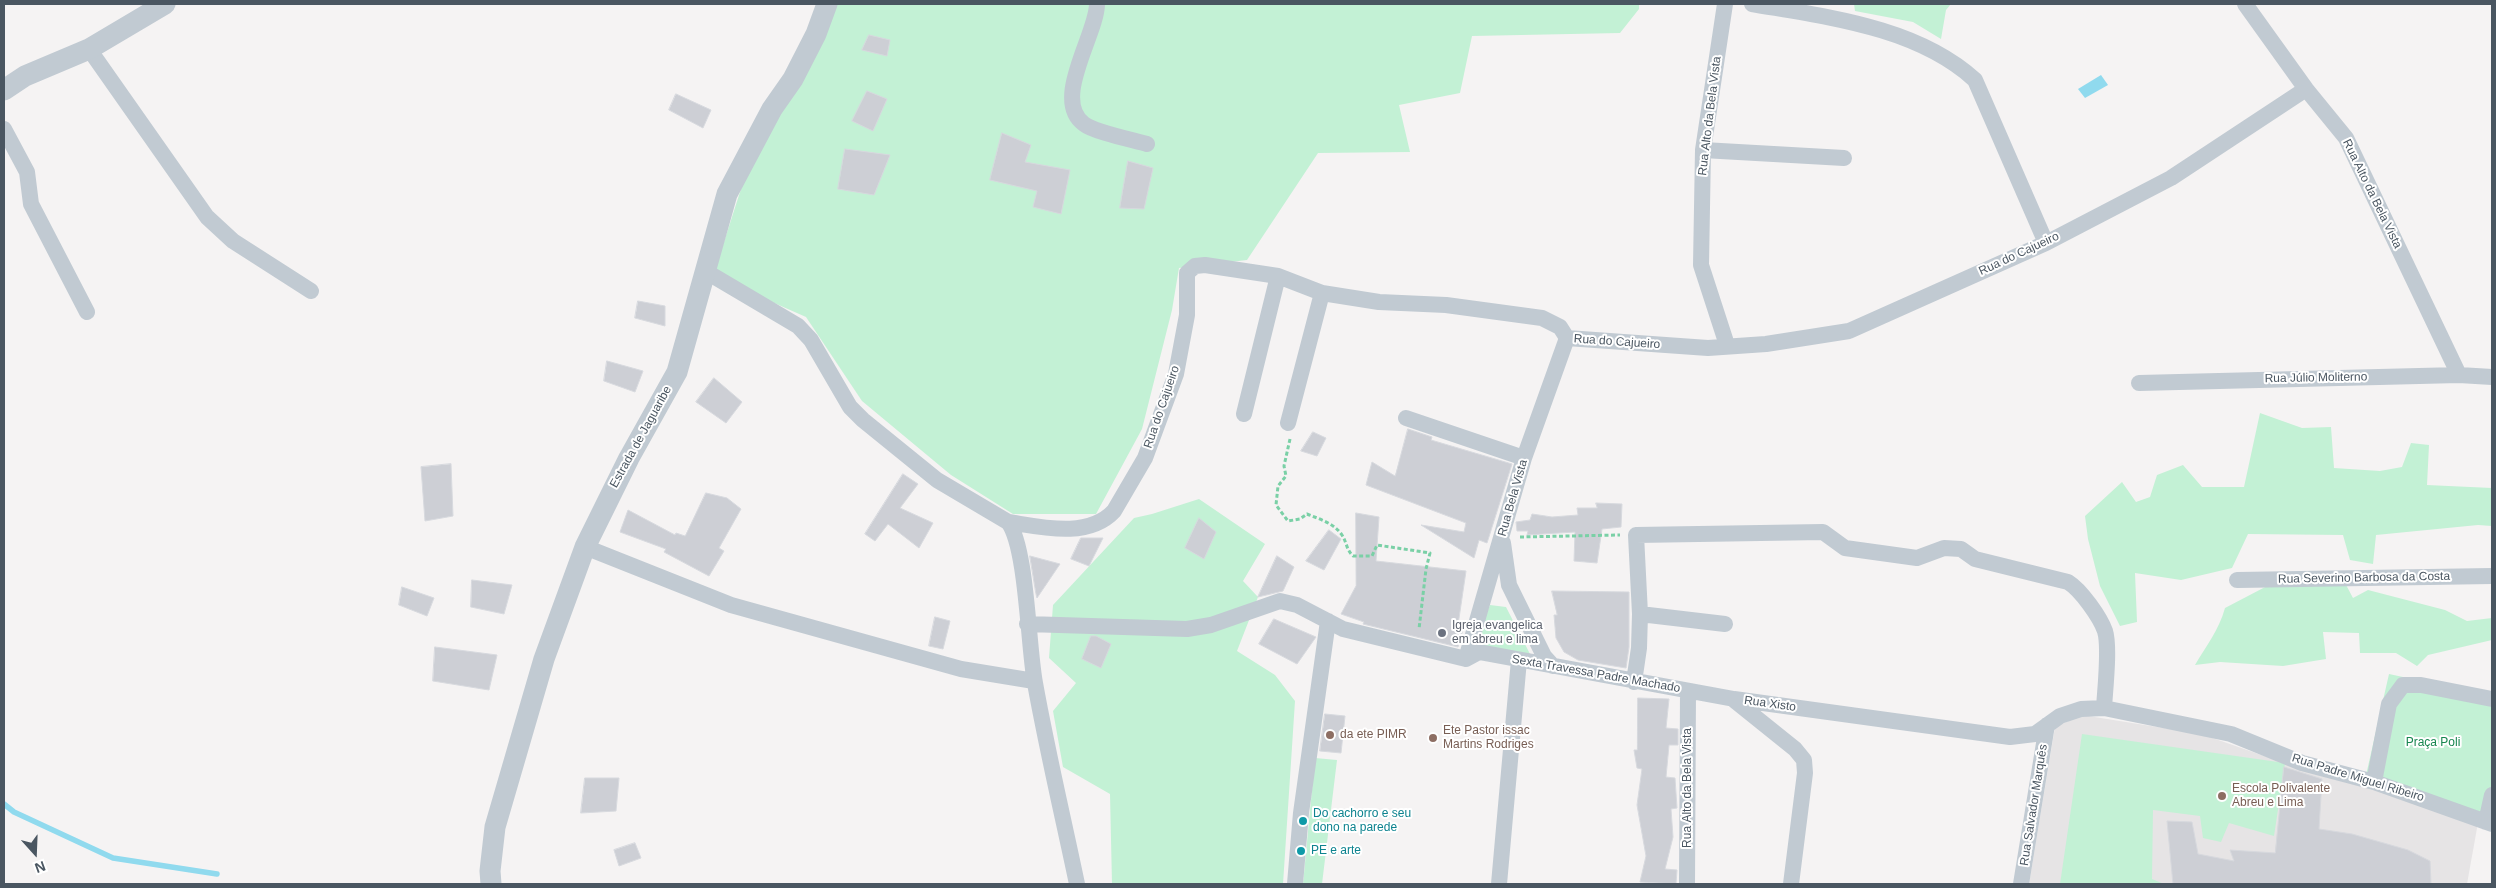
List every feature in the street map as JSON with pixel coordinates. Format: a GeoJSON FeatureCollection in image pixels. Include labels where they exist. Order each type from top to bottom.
{"type":"FeatureCollection","features":[{"type":"Feature","properties":{"kind":"street"},"geometry":{"type":"LineString","coordinates":[[4,90],[25,76],[89,49],[165,4]]}},
{"type":"Feature","properties":{"kind":"street","name":"Estrada de Jaguaribe"},"geometry":{"type":"LineString","coordinates":[[492,884],[490,871],[495,826],[544,659],[585,547],[629,458],[677,372],[727,194],[772,109],[793,79],[816,34],[827,4]]}},
{"type":"Feature","properties":{"kind":"street"},"geometry":{"type":"LineString","coordinates":[[1097,4],[1072,91],[1074,108],[1084,125],[1147,144]]}},
{"type":"Feature","properties":{"kind":"street","name":"Rua Alto da Bela Vista"},"geometry":{"type":"LineString","coordinates":[[1725,4],[1704,150],[1701,265],[1727,345]]}},
{"type":"Feature","properties":{"kind":"street"},"geometry":{"type":"LineString","coordinates":[[1752,4],[1828,17],[1898,36],[1958,65],[1975,80],[2046,242]]}},
{"type":"Feature","properties":{"kind":"street","name":"Rua Alto da Bela Vista"},"geometry":{"type":"LineString","coordinates":[[2245,4],[2306,89],[2346,138],[2460,375]]}},
{"type":"Feature","properties":{"kind":"street"},"geometry":{"type":"LineString","coordinates":[[89,49],[207,217],[233,241],[311,291]]}},
{"type":"Feature","properties":{"kind":"street","name":"Rua do Cajueiro"},"geometry":{"type":"LineString","coordinates":[[1008,522],[1051,528],[1073,528],[1090,525],[1107,518],[1114,511],[1145,458],[1176,374],[1187,315],[1188,273],[1195,266],[1205,265],[1278,276],[1322,294],[1379,302],[1446,305],[1542,318],[1560,327],[1567,338],[1708,348],[1727,345],[1766,344],[1849,331],[2046,242],[2171,178],[2306,89]]}},
{"type":"Feature","properties":{"kind":"street"},"geometry":{"type":"LineString","coordinates":[[4,129],[21,157],[27,172],[30,204],[33,211],[87,312]]}},
{"type":"Feature","properties":{"kind":"street"},"geometry":{"type":"LineString","coordinates":[[1704,150],[1844,158]]}},
{"type":"Feature","properties":{"kind":"street"},"geometry":{"type":"LineString","coordinates":[[705,272],[798,326],[820,353],[850,407],[863,420],[937,480],[1008,522],[1013,529],[1023,579],[1034,681],[1077,884]]}},
{"type":"Feature","properties":{"kind":"street"},"geometry":{"type":"LineString","coordinates":[[1244,414],[1278,276]]}},
{"type":"Feature","properties":{"kind":"street"},"geometry":{"type":"LineString","coordinates":[[1288,423],[1322,294]]}},
{"type":"Feature","properties":{"kind":"street","name":"Rua Bela Vista"},"geometry":{"type":"LineString","coordinates":[[1466,659],[1524,458],[1567,338]]}},
{"type":"Feature","properties":{"kind":"street","name":"Rua Júlio Moliterno"},"geometry":{"type":"LineString","coordinates":[[2139,383],[2460,375],[2492,377]]}},
{"type":"Feature","properties":{"kind":"street"},"geometry":{"type":"LineString","coordinates":[[1406,418],[1524,458]]}},
{"type":"Feature","properties":{"kind":"street"},"geometry":{"type":"LineString","coordinates":[[1634,682],[1639,648],[1640,614],[1636,535],[1823,532],[1845,548],[1917,558],[1944,548],[1961,549],[1975,559],[2068,582],[2087,602],[2105,632],[2104,708]]}},
{"type":"Feature","properties":{"kind":"street"},"geometry":{"type":"LineString","coordinates":[[1502,536],[1509,584],[1540,648],[1553,666]]}},
{"type":"Feature","properties":{"kind":"street"},"geometry":{"type":"LineString","coordinates":[[585,547],[731,605],[961,670],[1034,681]]}},
{"type":"Feature","properties":{"kind":"street","name":"Rua Severino Barbosa da Costa"},"geometry":{"type":"LineString","coordinates":[[2236,580],[2492,576]]}},
{"type":"Feature","properties":{"kind":"street","name":"Sexta Travessa Padre Machado"},"geometry":{"type":"LineString","coordinates":[[1027,624],[1187,629],[1212,624],[1280,601],[1297,605],[1343,629],[1466,659],[1479,652],[1734,700]]}},
{"type":"Feature","properties":{"kind":"street"},"geometry":{"type":"LineString","coordinates":[[1640,614],[1726,624]]}},
{"type":"Feature","properties":{"kind":"street"},"geometry":{"type":"LineString","coordinates":[[1295,884],[1300,813],[1328,621]]}},
{"type":"Feature","properties":{"kind":"street"},"geometry":{"type":"LineString","coordinates":[[1499,884],[1519,660]]}},
{"type":"Feature","properties":{"kind":"street"},"geometry":{"type":"LineString","coordinates":[[2374,782],[2389,704],[2403,685],[2421,685],[2492,699]]}},
{"type":"Feature","properties":{"kind":"street","name":"Rua Alto da Bela Vista"},"geometry":{"type":"LineString","coordinates":[[1687,884],[1688,691]]}},
{"type":"Feature","properties":{"kind":"street","name":"Rua Xisto"},"geometry":{"type":"LineString","coordinates":[[1734,700],[2010,737],[2023,736]]}},
{"type":"Feature","properties":{"kind":"street","name":"Rua Xisto"},"geometry":{"type":"LineString","coordinates":[[1734,700],[1796,749],[1804,760],[1805,773],[1791,884]]}},
{"type":"Feature","properties":{"kind":"street","name":"Rua Padre Miguel Ribeiro"},"geometry":{"type":"LineString","coordinates":[[2023,736],[2034,734],[2060,716],[2081,709],[2104,708],[2231,734],[2302,763],[2374,782],[2442,804],[2489,823]]}},
{"type":"Feature","properties":{"kind":"street","name":"Rua Salvador Marquês"},"geometry":{"type":"LineString","coordinates":[[2021,884],[2047,725]]}},
{"type":"Feature","properties":{"kind":"street"},"geometry":{"type":"LineString","coordinates":[[2489,823],[2492,794]]}},
{"type":"Feature","properties":{"kind":"path"},"geometry":{"type":"LineString","coordinates":[[1288,423],[1291,443],[1284,466],[1286,476],[1278,486],[1276,505],[1288,521],[1300,519],[1307,514],[1327,522],[1343,536],[1346,550],[1353,556],[1372,556],[1377,545],[1430,552],[1416,647]]}},
{"type":"Feature","properties":{"kind":"path"},"geometry":{"type":"LineString","coordinates":[[1520,537],[1636,535]]}},
{"type":"Feature","properties":{"kind":"shaded area","name":"Escola Polivalente Abreu e Lima"},"geometry":{"type":"Polygon","coordinates":[[[2082,715],[2201,734],[2322,776],[2479,817],[2467,884],[2029,884],[2055,727],[2082,715]]]}},
{"type":"Feature","properties":{"kind":"green space"},"geometry":{"type":"Polygon","coordinates":[[[830,4],[1639,4],[1639,9],[1620,33],[1472,36],[1460,93],[1399,105],[1410,152],[1318,153],[1247,260],[1179,268],[1172,310],[1142,429],[1096,514],[1013,514],[951,475],[862,401],[806,317],[713,276],[741,189],[830,4]]]}},
{"type":"Feature","properties":{"kind":"green space"},"geometry":{"type":"Polygon","coordinates":[[[1854,4],[1951,4],[1946,10],[1941,39],[1913,22],[1855,11],[1854,4]]]}},
{"type":"Feature","properties":{"kind":"green space"},"geometry":{"type":"Polygon","coordinates":[[[2260,413],[2302,428],[2331,427],[2334,468],[2380,471],[2402,467],[2411,443],[2429,445],[2427,485],[2492,488],[2492,526],[2478,525],[2376,535],[2373,564],[2350,560],[2343,535],[2248,534],[2232,568],[2181,580],[2135,573],[2137,622],[2120,626],[2100,586],[2088,539],[2085,516],[2122,482],[2136,502],[2150,497],[2157,475],[2183,465],[2202,487],[2244,487],[2260,413]]]}},
{"type":"Feature","properties":{"kind":"green space"},"geometry":{"type":"Polygon","coordinates":[[[1199,499],[1265,544],[1243,581],[1258,597],[1237,651],[1275,675],[1295,701],[1283,884],[1112,884],[1110,794],[1063,767],[1053,711],[1076,683],[1049,658],[1053,605],[1134,518],[1199,499]]]}},
{"type":"Feature","properties":{"kind":"green space"},"geometry":{"type":"Polygon","coordinates":[[[2345,583],[2353,598],[2368,590],[2445,610],[2467,621],[2492,618],[2492,640],[2428,655],[2417,666],[2396,653],[2360,653],[2359,633],[2323,632],[2326,659],[2283,666],[2220,662],[2195,665],[2216,631],[2225,608],[2269,585],[2345,583]]]}},
{"type":"Feature","properties":{"kind":"green space"},"geometry":{"type":"Polygon","coordinates":[[[1490,605],[1506,607],[1530,654],[1474,646],[1490,605]]]}},
{"type":"Feature","properties":{"kind":"green space","name":"Praça Poli"},"geometry":{"type":"Polygon","coordinates":[[[2389,674],[2492,696],[2492,821],[2364,784],[2389,674]]]}},
{"type":"Feature","properties":{"kind":"green space"},"geometry":{"type":"Polygon","coordinates":[[[2082,734],[2285,763],[2274,836],[2229,823],[2221,842],[2203,838],[2200,816],[2153,810],[2152,879],[2164,884],[2060,884],[2082,734]]]}},
{"type":"Feature","properties":{"kind":"green space"},"geometry":{"type":"Polygon","coordinates":[[[1315,758],[1337,760],[1322,884],[1303,884],[1315,758]]]}},
{"type":"Feature","properties":{"kind":"water"},"geometry":{"type":"Polygon","coordinates":[[[2101,75],[2108,85],[2085,98],[2078,89],[2101,75]]]}},
{"type":"Feature","properties":{"kind":"building"},"geometry":{"type":"Polygon","coordinates":[[[869,35],[890,40],[887,56],[862,50],[869,35]]]}},
{"type":"Feature","properties":{"kind":"building"},"geometry":{"type":"Polygon","coordinates":[[[867,91],[887,99],[873,131],[852,121],[867,91]]]}},
{"type":"Feature","properties":{"kind":"building"},"geometry":{"type":"Polygon","coordinates":[[[676,94],[711,110],[703,128],[669,110],[676,94]]]}},
{"type":"Feature","properties":{"kind":"building"},"geometry":{"type":"Polygon","coordinates":[[[1002,133],[1031,145],[1025,162],[1070,170],[1061,214],[1033,207],[1037,191],[990,180],[1002,133]]]}},
{"type":"Feature","properties":{"kind":"building"},"geometry":{"type":"Polygon","coordinates":[[[845,149],[890,155],[874,195],[838,189],[845,149]]]}},
{"type":"Feature","properties":{"kind":"building"},"geometry":{"type":"Polygon","coordinates":[[[1128,161],[1153,168],[1144,209],[1120,208],[1128,161]]]}},
{"type":"Feature","properties":{"kind":"building"},"geometry":{"type":"Polygon","coordinates":[[[638,301],[665,306],[665,326],[635,318],[638,301]]]}},
{"type":"Feature","properties":{"kind":"building"},"geometry":{"type":"Polygon","coordinates":[[[607,361],[643,371],[635,392],[604,381],[607,361]]]}},
{"type":"Feature","properties":{"kind":"building"},"geometry":{"type":"Polygon","coordinates":[[[714,378],[742,402],[726,423],[696,402],[714,378]]]}},
{"type":"Feature","properties":{"kind":"building"},"geometry":{"type":"Polygon","coordinates":[[[1408,429],[1432,437],[1431,440],[1512,464],[1487,543],[1479,540],[1474,558],[1421,525],[1464,532],[1466,523],[1366,485],[1372,462],[1395,476],[1408,429]]]}},
{"type":"Feature","properties":{"kind":"building"},"geometry":{"type":"Polygon","coordinates":[[[1313,432],[1326,438],[1317,456],[1301,451],[1313,432]]]}},
{"type":"Feature","properties":{"kind":"building"},"geometry":{"type":"Polygon","coordinates":[[[451,464],[453,516],[425,521],[421,467],[451,464]]]}},
{"type":"Feature","properties":{"kind":"building"},"geometry":{"type":"Polygon","coordinates":[[[903,474],[918,484],[900,508],[933,523],[919,548],[888,524],[875,541],[865,534],[903,474]]]}},
{"type":"Feature","properties":{"kind":"building"},"geometry":{"type":"Polygon","coordinates":[[[706,493],[727,498],[741,509],[719,548],[724,551],[709,576],[664,552],[666,549],[620,532],[628,510],[675,535],[676,533],[685,536],[706,493]]]}},
{"type":"Feature","properties":{"kind":"building"},"geometry":{"type":"Polygon","coordinates":[[[1596,503],[1622,504],[1621,527],[1602,529],[1597,563],[1574,561],[1575,532],[1527,535],[1528,531],[1517,531],[1516,522],[1530,520],[1532,514],[1552,517],[1578,515],[1577,508],[1597,508],[1596,503]]]}},
{"type":"Feature","properties":{"kind":"building"},"geometry":{"type":"Polygon","coordinates":[[[1356,513],[1379,517],[1376,561],[1466,571],[1458,625],[1464,626],[1458,647],[1363,624],[1364,622],[1341,614],[1356,586],[1356,513]]]}},
{"type":"Feature","properties":{"kind":"building"},"geometry":{"type":"Polygon","coordinates":[[[1199,518],[1216,532],[1204,559],[1185,548],[1199,518]]]}},
{"type":"Feature","properties":{"kind":"building"},"geometry":{"type":"Polygon","coordinates":[[[1329,530],[1341,539],[1324,570],[1306,561],[1329,530]]]}},
{"type":"Feature","properties":{"kind":"building"},"geometry":{"type":"Polygon","coordinates":[[[1081,538],[1103,538],[1089,566],[1071,559],[1081,538]]]}},
{"type":"Feature","properties":{"kind":"building"},"geometry":{"type":"Polygon","coordinates":[[[1030,556],[1060,564],[1037,598],[1036,594],[1030,556]]]}},
{"type":"Feature","properties":{"kind":"building"},"geometry":{"type":"Polygon","coordinates":[[[1277,556],[1294,567],[1283,591],[1258,597],[1277,556]]]}},
{"type":"Feature","properties":{"kind":"building"},"geometry":{"type":"Polygon","coordinates":[[[472,580],[512,585],[504,614],[471,607],[472,580]]]}},
{"type":"Feature","properties":{"kind":"building"},"geometry":{"type":"Polygon","coordinates":[[[402,587],[434,598],[427,616],[399,605],[402,587]]]}},
{"type":"Feature","properties":{"kind":"building"},"geometry":{"type":"Polygon","coordinates":[[[1552,591],[1629,592],[1629,647],[1626,668],[1578,660],[1564,652],[1556,638],[1554,615],[1557,615],[1552,591]]]}},
{"type":"Feature","properties":{"kind":"building"},"geometry":{"type":"Polygon","coordinates":[[[935,617],[950,621],[943,649],[929,646],[935,617]]]}},
{"type":"Feature","properties":{"kind":"building"},"geometry":{"type":"Polygon","coordinates":[[[1274,619],[1316,637],[1297,664],[1259,644],[1274,619]]]}},
{"type":"Feature","properties":{"kind":"building"},"geometry":{"type":"Polygon","coordinates":[[[1091,636],[1096,636],[1111,644],[1101,668],[1082,659],[1091,636]]]}},
{"type":"Feature","properties":{"kind":"building"},"geometry":{"type":"Polygon","coordinates":[[[435,647],[497,655],[489,690],[433,681],[435,647]]]}},
{"type":"Feature","properties":{"kind":"building"},"geometry":{"type":"Polygon","coordinates":[[[1638,698],[1669,699],[1666,728],[1678,729],[1678,745],[1669,745],[1666,777],[1675,778],[1677,808],[1671,809],[1673,837],[1665,869],[1677,870],[1676,884],[1640,882],[1646,856],[1637,805],[1642,769],[1637,768],[1634,750],[1637,750],[1638,698]]]}},
{"type":"Feature","properties":{"kind":"building","name":"da ete PIMR"},"geometry":{"type":"Polygon","coordinates":[[[1325,714],[1345,716],[1341,753],[1320,751],[1325,714]]]}},
{"type":"Feature","properties":{"kind":"building"},"geometry":{"type":"Polygon","coordinates":[[[2284,767],[2322,779],[2319,829],[2352,834],[2408,850],[2430,861],[2431,884],[2173,884],[2167,821],[2192,822],[2198,854],[2234,861],[2230,850],[2275,853],[2284,767]]]}},
{"type":"Feature","properties":{"kind":"building"},"geometry":{"type":"Polygon","coordinates":[[[585,778],[619,778],[616,811],[581,813],[585,778]]]}},
{"type":"Feature","properties":{"kind":"building"},"geometry":{"type":"Polygon","coordinates":[[[635,843],[641,858],[619,866],[614,850],[635,843]]]}},
{"type":"Feature","properties":{"kind":"waterway"},"geometry":{"type":"LineString","coordinates":[[4,804],[14,812],[113,858],[217,874]]}},
{"type":"Feature","properties":{"kind":"place","name":"Igreja evangelica em abreu e lima"},"geometry":{"type":"Point","coordinates":[1442,633]}},
{"type":"Feature","properties":{"kind":"place","name":"da ete PIMR"},"geometry":{"type":"Point","coordinates":[1330,735]}},
{"type":"Feature","properties":{"kind":"place","name":"Ete Pastor issac Martins Rodriges"},"geometry":{"type":"Point","coordinates":[1433,738]}},
{"type":"Feature","properties":{"kind":"place","name":"Escola Polivalente Abreu e Lima"},"geometry":{"type":"Point","coordinates":[2222,796]}},
{"type":"Feature","properties":{"kind":"place","name":"Do cachorro e seu dono na parede"},"geometry":{"type":"Point","coordinates":[1303,821]}},
{"type":"Feature","properties":{"kind":"place","name":"PE e arte"},"geometry":{"type":"Point","coordinates":[1301,851]}}]}
